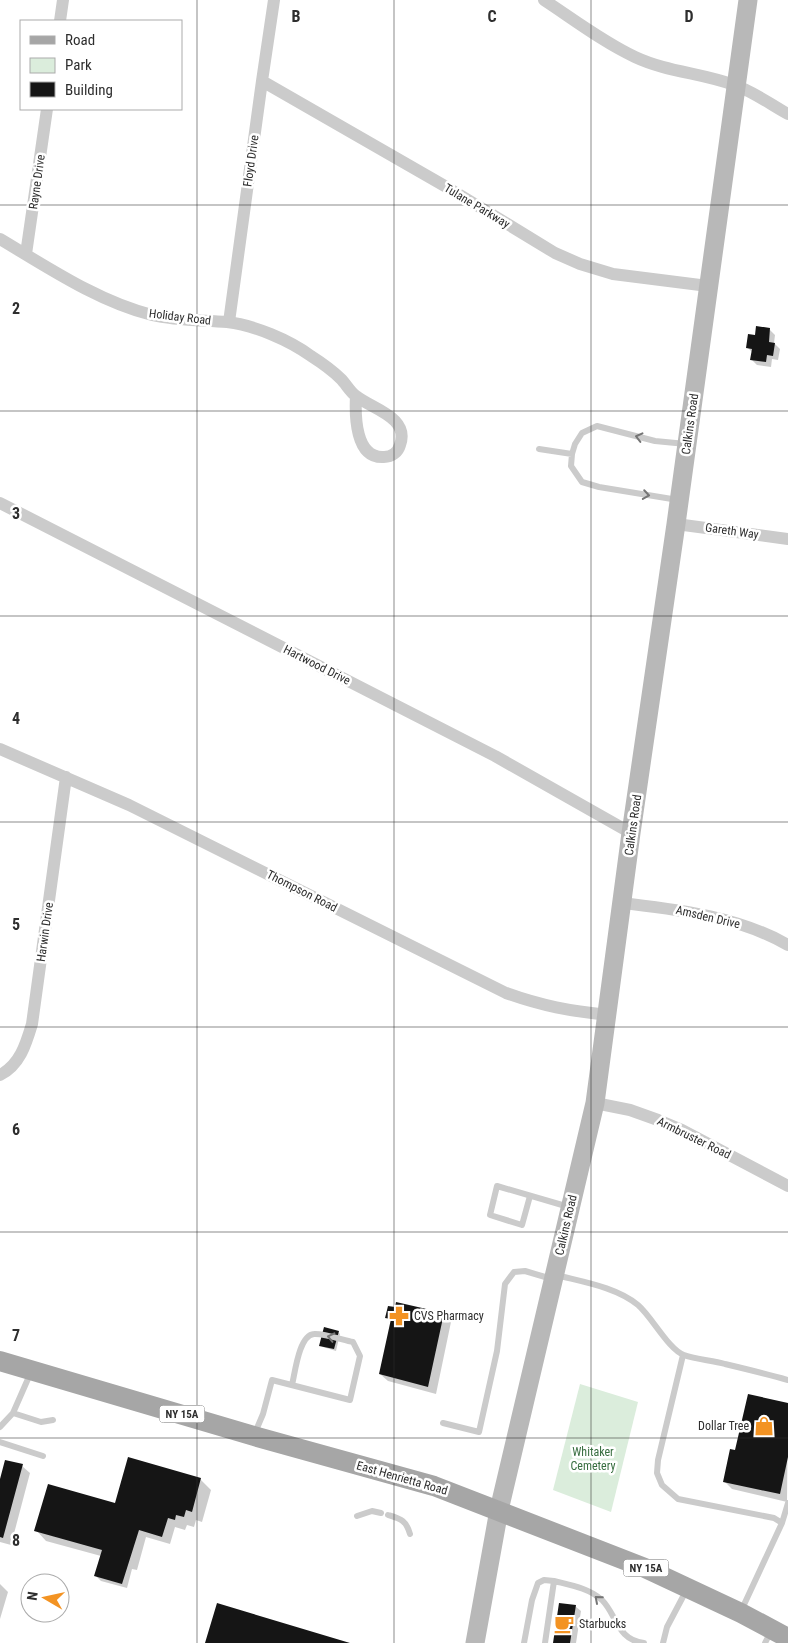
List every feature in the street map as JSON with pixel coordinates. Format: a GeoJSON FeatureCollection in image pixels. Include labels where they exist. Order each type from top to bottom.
{"type":"FeatureCollection","features":[{"type":"Feature","properties":{"kind":"main road","name":"Calkins Road"},"geometry":{"type":"LineString","coordinates":[[475,1643],[499,1510],[595,1103],[748,0]]}},
{"type":"Feature","properties":{"kind":"main road","name":"East Henrietta Road"},"geometry":{"type":"LineString","coordinates":[[0,1361],[254,1436],[434,1486],[646,1568],[741,1613],[775,1637]]}},
{"type":"Feature","properties":{"kind":"street"},"geometry":{"type":"LineString","coordinates":[[60,20],[63,0]]}},
{"type":"Feature","properties":{"kind":"street","name":"Floyd Drive"},"geometry":{"type":"LineString","coordinates":[[229,322],[274,0]]}},
{"type":"Feature","properties":{"kind":"street"},"geometry":{"type":"LineString","coordinates":[[544,0],[620,50],[636,58],[666,69],[704,76],[737,85],[788,114]]}},
{"type":"Feature","properties":{"kind":"street","name":"Tulane Parkway"},"geometry":{"type":"LineString","coordinates":[[262,80],[554,253],[580,264],[613,274],[708,286]]}},
{"type":"Feature","properties":{"kind":"street","name":"Rayne Drive"},"geometry":{"type":"LineString","coordinates":[[26,254],[47,110]]}},
{"type":"Feature","properties":{"kind":"street","name":"Holiday Road"},"geometry":{"type":"LineString","coordinates":[[0,239],[103,298],[126,307],[153,315],[178,319],[229,322],[271,334],[309,354],[342,380],[356,396],[394,419],[401,430],[402,440],[399,448],[392,455],[382,458],[368,453],[359,438],[355,415],[356,396]]}},
{"type":"Feature","properties":{"kind":"street","name":"Hartwood Drive"},"geometry":{"type":"LineString","coordinates":[[0,503],[495,756],[632,833]]}},
{"type":"Feature","properties":{"kind":"street","name":"Gareth Way"},"geometry":{"type":"LineString","coordinates":[[676,524],[788,539]]}},
{"type":"Feature","properties":{"kind":"street","name":"Thompson Road"},"geometry":{"type":"LineString","coordinates":[[0,749],[130,805],[506,993],[569,1011],[608,1015]]}},
{"type":"Feature","properties":{"kind":"street","name":"Harwin Drive"},"geometry":{"type":"LineString","coordinates":[[0,1075],[16,1062],[26,1046],[32,1024],[66,777]]}},
{"type":"Feature","properties":{"kind":"street","name":"Amsden Drive"},"geometry":{"type":"LineString","coordinates":[[623,903],[706,915],[753,928],[788,945]]}},
{"type":"Feature","properties":{"kind":"street","name":"Armbruster Road"},"geometry":{"type":"LineString","coordinates":[[595,1103],[630,1110],[682,1130],[788,1186]]}},
{"type":"Feature","properties":{"kind":"lane"},"geometry":{"type":"LineString","coordinates":[[679,500],[599,488],[582,482],[571,466],[572,454],[575,444],[582,433],[597,426],[655,441],[687,444]]}},
{"type":"Feature","properties":{"kind":"lane"},"geometry":{"type":"LineString","coordinates":[[539,449],[572,454]]}},
{"type":"Feature","properties":{"kind":"lane"},"geometry":{"type":"LineString","coordinates":[[530,1196],[522,1224],[490,1215],[497,1186],[570,1208]]}},
{"type":"Feature","properties":{"kind":"lane"},"geometry":{"type":"LineString","coordinates":[[443,1424],[479,1432],[497,1351],[505,1284],[514,1272],[525,1271],[554,1277],[606,1289],[622,1295],[648,1313],[666,1339],[683,1355],[724,1363],[788,1380]]}},
{"type":"Feature","properties":{"kind":"lane"},"geometry":{"type":"LineString","coordinates":[[254,1436],[263,1414],[272,1380],[350,1400],[360,1356],[353,1342],[314,1334],[307,1336],[302,1343],[292,1385]]}},
{"type":"Feature","properties":{"kind":"lane"},"geometry":{"type":"LineString","coordinates":[[683,1355],[658,1460],[657,1474],[662,1485],[678,1499],[774,1518],[782,1523]]}},
{"type":"Feature","properties":{"kind":"lane"},"geometry":{"type":"LineString","coordinates":[[0,1427],[13,1414],[32,1371]]}},
{"type":"Feature","properties":{"kind":"lane"},"geometry":{"type":"LineString","coordinates":[[13,1414],[41,1422],[53,1420]]}},
{"type":"Feature","properties":{"kind":"lane"},"geometry":{"type":"LineString","coordinates":[[0,1417],[7,1420]]}},
{"type":"Feature","properties":{"kind":"lane"},"geometry":{"type":"LineString","coordinates":[[0,1442],[43,1456]]}},
{"type":"Feature","properties":{"kind":"lane"},"geometry":{"type":"LineString","coordinates":[[741,1613],[782,1523],[788,1503]]}},
{"type":"Feature","properties":{"kind":"lane"},"geometry":{"type":"LineString","coordinates":[[357,1516],[372,1511],[399,1518],[407,1524],[410,1534]]}},
{"type":"Feature","properties":{"kind":"lane"},"geometry":{"type":"LineString","coordinates":[[524,1643],[532,1600],[538,1583],[544,1580],[582,1588],[602,1600],[625,1635],[644,1643]]}},
{"type":"Feature","properties":{"kind":"lane"},"geometry":{"type":"LineString","coordinates":[[545,1643],[554,1581]]}},
{"type":"Feature","properties":{"kind":"lane"},"geometry":{"type":"LineString","coordinates":[[663,1643],[666,1627],[688,1588]]}},
{"type":"Feature","properties":{"kind":"green space","name":"Whitaker Cemetery"},"geometry":{"type":"Polygon","coordinates":[[[580,1384],[638,1402],[611,1512],[553,1490],[580,1384]]]}},
{"type":"Feature","properties":{"kind":"building"},"geometry":{"type":"Polygon","coordinates":[[[756,326],[770,328],[769,342],[775,343],[773,356],[767,355],[766,362],[750,360],[752,349],[746,348],[748,334],[755,335],[756,326]]]}},
{"type":"Feature","properties":{"kind":"building","name":"CVS Pharmacy"},"geometry":{"type":"Polygon","coordinates":[[[396,1302],[444,1313],[428,1387],[379,1374],[391,1319],[385,1318],[388,1306],[395,1307],[396,1302]]]}},
{"type":"Feature","properties":{"kind":"building"},"geometry":{"type":"Polygon","coordinates":[[[324,1327],[339,1331],[334,1349],[319,1346],[324,1327]]]}},
{"type":"Feature","properties":{"kind":"building","name":"Dollar Tree"},"geometry":{"type":"Polygon","coordinates":[[[748,1394],[788,1403],[788,1457],[780,1494],[723,1482],[730,1449],[735,1450],[748,1394]]]}},
{"type":"Feature","properties":{"kind":"building"},"geometry":{"type":"Polygon","coordinates":[[[128,1457],[201,1478],[192,1512],[186,1510],[184,1517],[176,1515],[175,1520],[168,1518],[162,1537],[139,1530],[122,1584],[94,1576],[102,1550],[34,1531],[48,1484],[115,1503],[128,1457]]]}},
{"type":"Feature","properties":{"kind":"building"},"geometry":{"type":"Polygon","coordinates":[[[5,1460],[23,1464],[3,1538],[0,1537],[0,1479],[5,1460]]]}},
{"type":"Feature","properties":{"kind":"building"},"geometry":{"type":"Polygon","coordinates":[[[217,1603],[350,1643],[205,1643],[217,1603]]]}},
{"type":"Feature","properties":{"kind":"building","name":"Starbucks"},"geometry":{"type":"Polygon","coordinates":[[[559,1603],[576,1605],[570,1643],[553,1643],[559,1603]]]}},
{"type":"Feature","properties":{"kind":"place","name":"CVS Pharmacy"},"geometry":{"type":"Point","coordinates":[399,1316]}},
{"type":"Feature","properties":{"kind":"place","name":"Dollar Tree"},"geometry":{"type":"Point","coordinates":[764,1426]}},
{"type":"Feature","properties":{"kind":"place","name":"Starbucks"},"geometry":{"type":"Point","coordinates":[564,1624]}}]}
